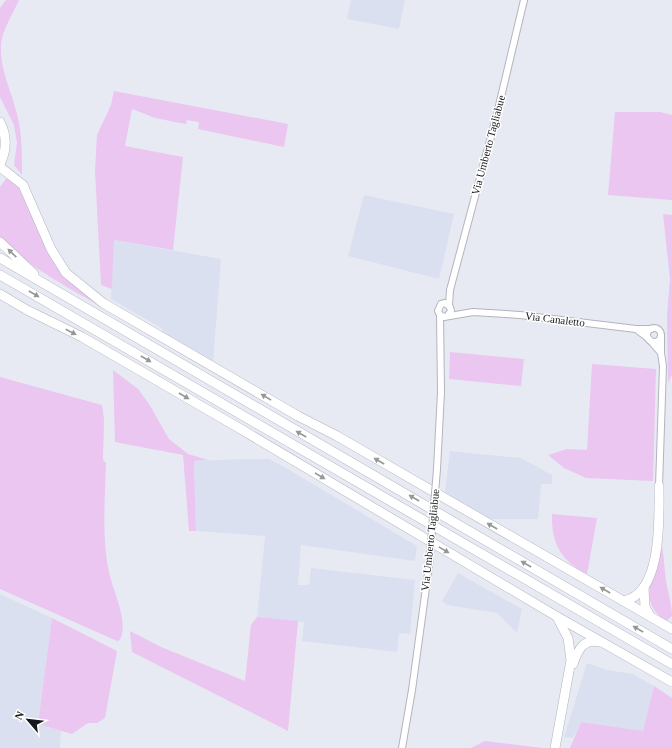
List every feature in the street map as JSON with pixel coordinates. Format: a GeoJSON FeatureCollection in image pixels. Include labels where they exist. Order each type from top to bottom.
{"type":"FeatureCollection","features":[{"type":"Feature","properties":{"kind":"highway"},"geometry":{"type":"LineString","coordinates":[[0,122],[5,134],[6,146],[2,160]]}},
{"type":"Feature","properties":{"kind":"highway"},"geometry":{"type":"LineString","coordinates":[[0,167],[23,185],[51,249],[66,273],[103,303],[672,629]]}},
{"type":"Feature","properties":{"kind":"highway"},"geometry":{"type":"LineString","coordinates":[[0,242],[45,284]]}},
{"type":"Feature","properties":{"kind":"highway"},"geometry":{"type":"LineString","coordinates":[[0,258],[672,649]]}},
{"type":"Feature","properties":{"kind":"highway"},"geometry":{"type":"LineString","coordinates":[[0,274],[672,664]]}},
{"type":"Feature","properties":{"kind":"highway"},"geometry":{"type":"LineString","coordinates":[[0,294],[27,310],[82,337],[239,428],[556,616],[672,682]]}},
{"type":"Feature","properties":{"kind":"highway"},"geometry":{"type":"LineString","coordinates":[[651,617],[645,607],[644,587],[657,552],[659,486]]}},
{"type":"Feature","properties":{"kind":"highway"},"geometry":{"type":"LineString","coordinates":[[623,601],[630,600],[644,587]]}},
{"type":"Feature","properties":{"kind":"highway"},"geometry":{"type":"LineString","coordinates":[[556,616],[568,638],[570,650],[570,673]]}},
{"type":"Feature","properties":{"kind":"highway"},"geometry":{"type":"LineString","coordinates":[[555,748],[570,673],[578,650],[586,643],[595,641],[605,643]]}},
{"type":"Feature","properties":{"kind":"street","name":"Via Umberto Tagliabue"},"geometry":{"type":"LineString","coordinates":[[402,748],[412,690],[428,566],[440,423],[442,331],[445,316],[451,311],[449,306],[450,290],[495,121],[524,0]]}},
{"type":"Feature","properties":{"kind":"street","name":"Via Umberto Tagliabue"},"geometry":{"type":"LineString","coordinates":[[445,316],[438,308],[450,290]]}},
{"type":"Feature","properties":{"kind":"street","name":"Via Canaletto"},"geometry":{"type":"LineString","coordinates":[[442,304],[473,312],[520,315],[636,329],[651,329]]}},
{"type":"Feature","properties":{"kind":"street","name":"Via Canaletto"},"geometry":{"type":"LineString","coordinates":[[445,316],[473,312]]}},
{"type":"Feature","properties":{"kind":"street"},"geometry":{"type":"LineString","coordinates":[[650,340],[648,332],[651,329],[657,328],[661,336],[663,366],[659,486]]}},
{"type":"Feature","properties":{"kind":"street"},"geometry":{"type":"LineString","coordinates":[[636,329],[650,340],[661,353]]}},
{"type":"Feature","properties":{"kind":"street"},"geometry":{"type":"LineString","coordinates":[[650,340],[657,341],[661,336]]}},
{"type":"Feature","properties":{"kind":"shaded area"},"geometry":{"type":"Polygon","coordinates":[[[6,0],[19,0],[3,34],[1,54],[4,71],[19,121],[22,175],[14,165],[17,143],[14,125],[0,97],[0,8],[6,0]]]}},
{"type":"Feature","properties":{"kind":"shaded area"},"geometry":{"type":"Polygon","coordinates":[[[351,0],[405,0],[399,29],[347,19],[351,0]]]}},
{"type":"Feature","properties":{"kind":"shaded area"},"geometry":{"type":"Polygon","coordinates":[[[114,91],[288,124],[284,147],[198,129],[199,122],[187,120],[186,124],[155,118],[132,109],[125,146],[183,157],[173,250],[114,240],[112,289],[101,285],[95,171],[97,135],[111,105],[114,91]]]}},
{"type":"Feature","properties":{"kind":"shaded area"},"geometry":{"type":"Polygon","coordinates":[[[615,112],[660,112],[672,115],[672,200],[608,195],[615,112]]]}},
{"type":"Feature","properties":{"kind":"shaded area"},"geometry":{"type":"Polygon","coordinates":[[[8,176],[19,188],[49,253],[102,307],[33,265],[8,246],[0,237],[0,187],[8,176]]]}},
{"type":"Feature","properties":{"kind":"shaded area"},"geometry":{"type":"Polygon","coordinates":[[[364,195],[454,214],[439,279],[348,256],[364,195]]]}},
{"type":"Feature","properties":{"kind":"shaded area"},"geometry":{"type":"Polygon","coordinates":[[[663,214],[672,215],[672,375],[668,383],[667,315],[670,279],[663,214]]]}},
{"type":"Feature","properties":{"kind":"shaded area"},"geometry":{"type":"Polygon","coordinates":[[[114,240],[221,259],[213,362],[161,333],[163,329],[111,299],[114,240]]]}},
{"type":"Feature","properties":{"kind":"shaded area"},"geometry":{"type":"Polygon","coordinates":[[[450,352],[524,359],[521,386],[449,379],[450,352]]]}},
{"type":"Feature","properties":{"kind":"shaded area"},"geometry":{"type":"Polygon","coordinates":[[[592,364],[656,369],[653,481],[586,478],[564,468],[548,455],[567,449],[587,450],[592,364]]]}},
{"type":"Feature","properties":{"kind":"shaded area"},"geometry":{"type":"Polygon","coordinates":[[[113,370],[138,389],[149,404],[169,439],[188,454],[208,460],[194,461],[196,531],[189,531],[183,455],[115,442],[113,370]]]}},
{"type":"Feature","properties":{"kind":"shaded area"},"geometry":{"type":"Polygon","coordinates":[[[0,377],[102,405],[104,419],[103,460],[106,463],[104,522],[106,552],[111,580],[122,618],[123,626],[120,640],[117,641],[0,589],[0,377]]]}},
{"type":"Feature","properties":{"kind":"shaded area"},"geometry":{"type":"Polygon","coordinates":[[[450,451],[521,458],[552,475],[552,484],[541,484],[538,519],[490,519],[445,492],[450,451]]]}},
{"type":"Feature","properties":{"kind":"shaded area"},"geometry":{"type":"Polygon","coordinates":[[[269,459],[417,546],[415,561],[301,545],[298,585],[309,585],[311,568],[415,580],[410,634],[399,633],[397,652],[302,641],[304,622],[257,617],[265,536],[196,531],[194,461],[269,459]]]}},
{"type":"Feature","properties":{"kind":"shaded area"},"geometry":{"type":"Polygon","coordinates":[[[552,514],[597,518],[587,574],[570,563],[559,550],[553,534],[552,514]]]}},
{"type":"Feature","properties":{"kind":"shaded area"},"geometry":{"type":"Polygon","coordinates":[[[662,547],[672,610],[672,616],[666,621],[657,613],[649,596],[652,577],[662,547]]]}},
{"type":"Feature","properties":{"kind":"shaded area"},"geometry":{"type":"Polygon","coordinates":[[[458,573],[522,609],[517,633],[497,613],[447,605],[442,601],[458,573]]]}},
{"type":"Feature","properties":{"kind":"shaded area"},"geometry":{"type":"Polygon","coordinates":[[[0,594],[52,618],[38,724],[61,731],[60,748],[0,748],[0,594]]]}},
{"type":"Feature","properties":{"kind":"shaded area"},"geometry":{"type":"Polygon","coordinates":[[[257,617],[298,621],[288,731],[132,652],[130,631],[161,647],[245,681],[251,625],[257,617]]]}},
{"type":"Feature","properties":{"kind":"shaded area"},"geometry":{"type":"Polygon","coordinates":[[[52,618],[117,651],[105,718],[97,723],[88,723],[72,734],[38,724],[52,618]]]}},
{"type":"Feature","properties":{"kind":"shaded area"},"geometry":{"type":"Polygon","coordinates":[[[587,663],[607,670],[633,674],[654,686],[643,731],[581,722],[573,738],[564,737],[587,663]]]}},
{"type":"Feature","properties":{"kind":"shaded area"},"geometry":{"type":"Polygon","coordinates":[[[654,686],[672,698],[672,748],[570,748],[581,722],[643,731],[654,686]]]}},
{"type":"Feature","properties":{"kind":"shaded area"},"geometry":{"type":"Polygon","coordinates":[[[485,741],[543,748],[471,748],[485,741]]]}}]}
